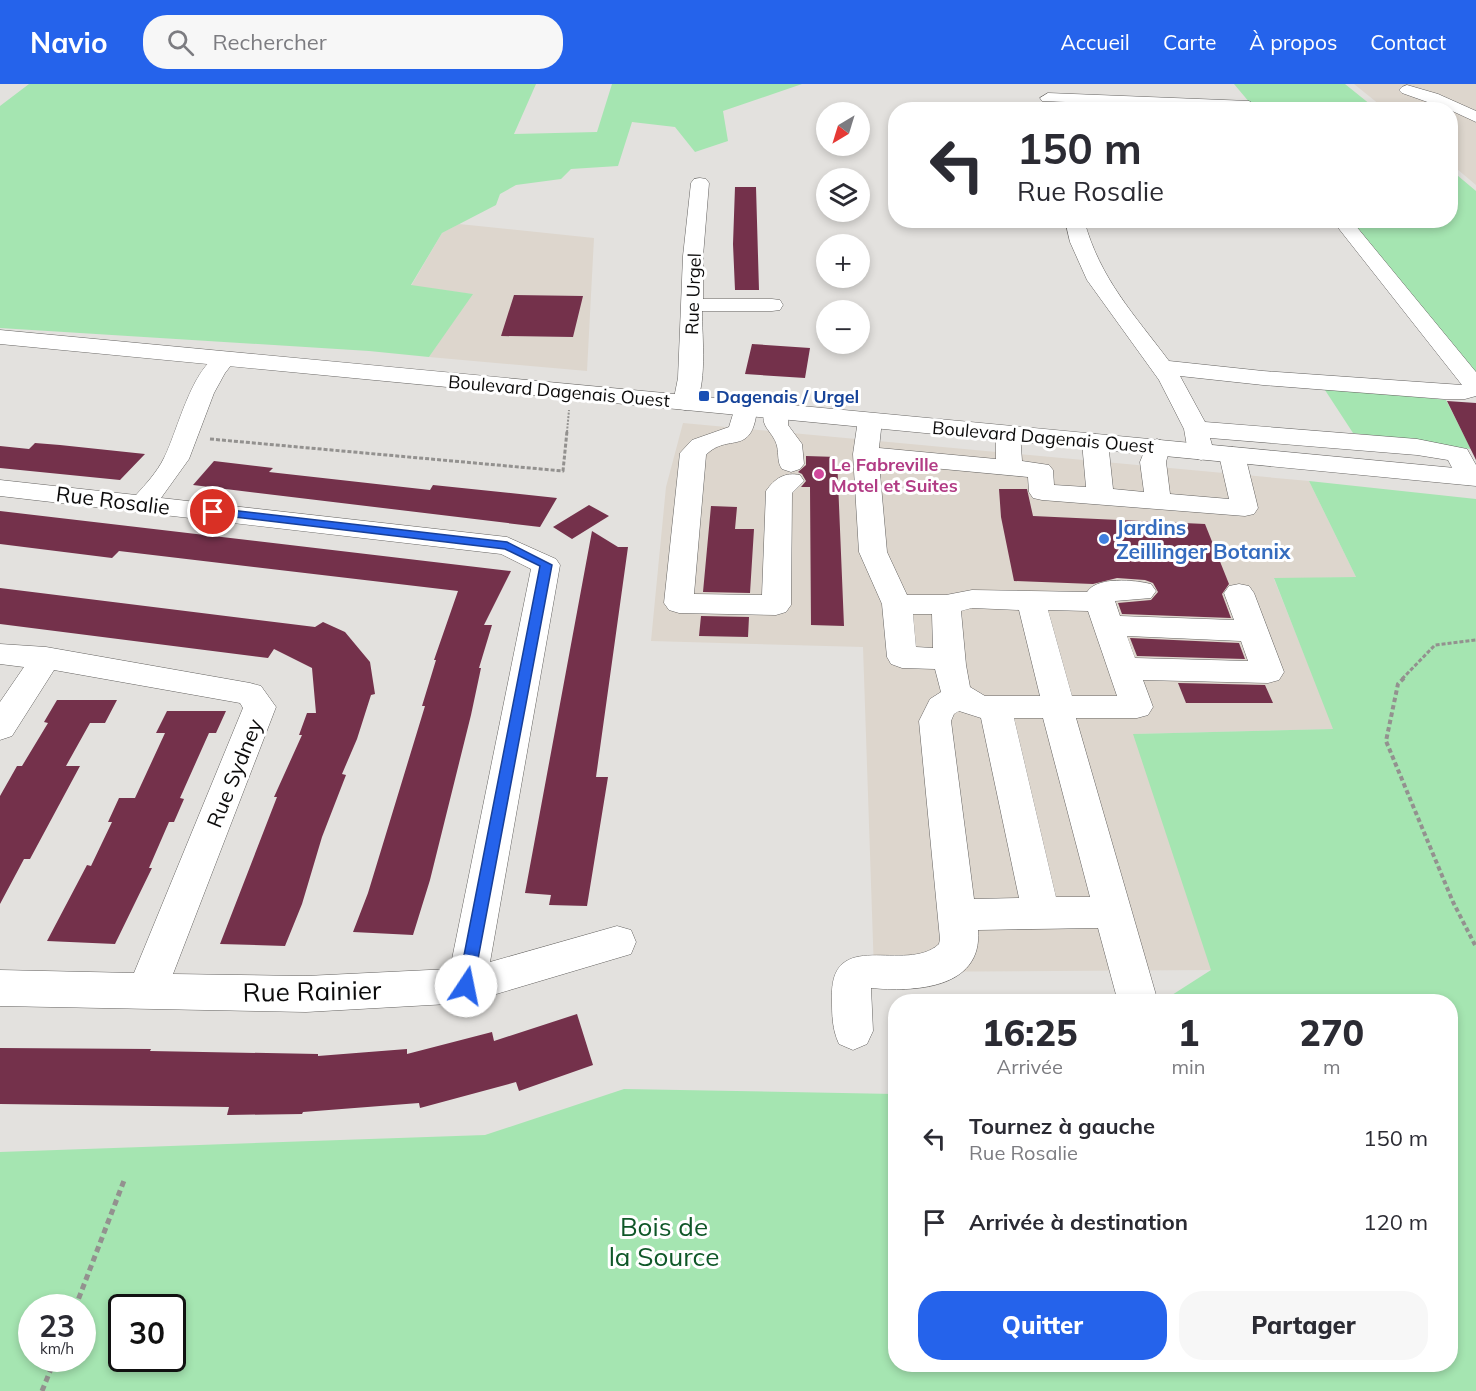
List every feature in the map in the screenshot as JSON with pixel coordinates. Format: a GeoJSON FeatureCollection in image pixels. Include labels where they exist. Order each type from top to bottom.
{"type":"FeatureCollection","features":[{"type":"Feature","properties":{"kind":"street"},"geometry":{"type":"LineString","coordinates":[[1407,90],[1443,102]]}},
{"type":"Feature","properties":{"kind":"street"},"geometry":{"type":"LineString","coordinates":[[1237,91],[1246,102]]}},
{"type":"Feature","properties":{"kind":"street"},"geometry":{"type":"LineString","coordinates":[[1047,97],[1140,102]]}},
{"type":"Feature","properties":{"kind":"street"},"geometry":{"type":"LineString","coordinates":[[1458,109],[1476,117]]}},
{"type":"Feature","properties":{"kind":"street","name":"Rue Urgel"},"geometry":{"type":"LineString","coordinates":[[685,403],[690,378],[691,305],[700,183]]}},
{"type":"Feature","properties":{"kind":"street"},"geometry":{"type":"LineString","coordinates":[[1076,228],[1079,243],[1097,282],[1162,367],[1198,440],[1428,448],[1458,454],[1471,471]]}},
{"type":"Feature","properties":{"kind":"street"},"geometry":{"type":"LineString","coordinates":[[1162,367],[1263,378],[1444,392],[1465,392],[1474,389],[1473,383],[1347,228]]}},
{"type":"Feature","properties":{"kind":"street"},"geometry":{"type":"LineString","coordinates":[[691,305],[772,305]]}},
{"type":"Feature","properties":{"kind":"street","name":"Boulevard Dagenais Ouest"},"geometry":{"type":"LineString","coordinates":[[0,337],[1095,442],[1157,447],[1198,440],[1232,455],[1471,471]]}},
{"type":"Feature","properties":{"kind":"street"},"geometry":{"type":"LineString","coordinates":[[142,504],[166,476],[210,377],[225,359]]}},
{"type":"Feature","properties":{"kind":"street"},"geometry":{"type":"LineString","coordinates":[[745,409],[745,422],[741,431],[732,436],[707,441],[693,453],[679,603],[776,605],[779,491],[791,472],[789,444],[776,425],[777,411]]}},
{"type":"Feature","properties":{"kind":"street"},"geometry":{"type":"LineString","coordinates":[[870,420],[866,454],[873,552],[897,604],[902,657],[950,659]]}},
{"type":"Feature","properties":{"kind":"street"},"geometry":{"type":"LineString","coordinates":[[1008,433],[1009,468]]}},
{"type":"Feature","properties":{"kind":"street"},"geometry":{"type":"LineString","coordinates":[[1095,442],[1100,496]]}},
{"type":"Feature","properties":{"kind":"street"},"geometry":{"type":"LineString","coordinates":[[1157,447],[1153,462],[1158,501]]}},
{"type":"Feature","properties":{"kind":"street"},"geometry":{"type":"LineString","coordinates":[[866,454],[1040,470],[1042,492],[1245,508],[1232,455]]}},
{"type":"Feature","properties":{"kind":"street","name":"Rue Rosalie"},"geometry":{"type":"LineString","coordinates":[[0,488],[507,546],[546,565],[466,986]]}},
{"type":"Feature","properties":{"kind":"street"},"geometry":{"type":"LineString","coordinates":[[946,605],[952,683],[959,695],[975,704],[995,707],[1137,707],[1104,614],[1100,594],[1141,591]]}},
{"type":"Feature","properties":{"kind":"street"},"geometry":{"type":"LineString","coordinates":[[1126,677],[1268,672],[1239,593]]}},
{"type":"Feature","properties":{"kind":"street"},"geometry":{"type":"LineString","coordinates":[[897,604],[946,605],[972,599],[1031,600],[1104,614],[1253,631]]}},
{"type":"Feature","properties":{"kind":"street"},"geometry":{"type":"LineString","coordinates":[[1031,600],[1059,707],[1059,716],[1136,994]]}},
{"type":"Feature","properties":{"kind":"street","name":"Rue Sydney"},"geometry":{"type":"LineString","coordinates":[[0,654],[46,658],[250,694],[260,707],[147,990]]}},
{"type":"Feature","properties":{"kind":"street"},"geometry":{"type":"LineString","coordinates":[[0,728],[46,658]]}},
{"type":"Feature","properties":{"kind":"street"},"geometry":{"type":"LineString","coordinates":[[1126,677],[1180,688]]}},
{"type":"Feature","properties":{"kind":"street"},"geometry":{"type":"LineString","coordinates":[[853,1031],[851,984],[860,973],[870,971],[911,973],[930,969],[944,963],[958,949],[960,939],[935,721],[941,707],[959,695]]}},
{"type":"Feature","properties":{"kind":"street"},"geometry":{"type":"LineString","coordinates":[[995,707],[1041,913]]}},
{"type":"Feature","properties":{"kind":"street"},"geometry":{"type":"LineString","coordinates":[[957,915],[1113,912]]}},
{"type":"Feature","properties":{"kind":"street","name":"Rue Rainier"},"geometry":{"type":"LineString","coordinates":[[0,988],[306,994],[466,986],[617,942]]}},
{"type":"Feature","properties":{"kind":"path"},"geometry":{"type":"LineString","coordinates":[[185,436],[563,471],[570,407],[574,392]]}},
{"type":"Feature","properties":{"kind":"path"},"geometry":{"type":"LineString","coordinates":[[1476,640],[1435,645],[1398,684],[1386,741],[1453,902],[1476,946]]}},
{"type":"Feature","properties":{"kind":"path"},"geometry":{"type":"LineString","coordinates":[[80,1294],[125,1178]]}},
{"type":"Feature","properties":{"kind":"path"},"geometry":{"type":"LineString","coordinates":[[42,1391],[50,1372]]}},
{"type":"Feature","properties":{"kind":"shaded area"},"geometry":{"type":"Polygon","coordinates":[[[1354,84],[1476,84],[1476,185],[1458,170],[1458,102],[1376,102],[1354,84]]]}},
{"type":"Feature","properties":{"kind":"shaded area"},"geometry":{"type":"Polygon","coordinates":[[[459,224],[594,238],[587,371],[429,357],[472,294],[411,286],[442,233],[459,224]]]}},
{"type":"Feature","properties":{"kind":"shaded area"},"geometry":{"type":"Polygon","coordinates":[[[683,423],[1309,481],[1356,577],[1274,579],[1334,729],[1134,734],[1212,970],[874,972],[863,647],[651,641],[666,487],[683,423]]]}},
{"type":"Feature","properties":{"kind":"green space"},"geometry":{"type":"Polygon","coordinates":[[[29,84],[536,84],[514,134],[597,132],[612,84],[802,84],[723,111],[728,141],[695,152],[675,127],[632,122],[618,166],[571,169],[561,179],[516,185],[500,194],[496,205],[442,233],[411,285],[473,294],[429,357],[369,351],[0,328],[0,106],[29,84]]]}},
{"type":"Feature","properties":{"kind":"green space"},"geometry":{"type":"Polygon","coordinates":[[[1234,84],[1345,84],[1367,102],[1249,102],[1234,84]]]}},
{"type":"Feature","properties":{"kind":"green space"},"geometry":{"type":"Polygon","coordinates":[[[1458,176],[1476,191],[1476,385],[1350,228],[1458,228],[1458,176]]]}},
{"type":"Feature","properties":{"kind":"green space"},"geometry":{"type":"Polygon","coordinates":[[[1323,387],[1446,400],[1471,449],[1353,433],[1323,387]]]}},
{"type":"Feature","properties":{"kind":"green space","name":"Bois de la Source"},"geometry":{"type":"Polygon","coordinates":[[[1309,481],[1476,499],[1476,1391],[0,1391],[0,1152],[485,1135],[624,1089],[888,1094],[888,1372],[1458,1372],[1458,994],[1174,994],[1211,970],[1133,734],[1333,729],[1274,578],[1356,577],[1309,481]]]}},
{"type":"Feature","properties":{"kind":"building"},"geometry":{"type":"Polygon","coordinates":[[[735,187],[756,187],[759,290],[735,290],[733,244],[735,187]]]}},
{"type":"Feature","properties":{"kind":"building"},"geometry":{"type":"Polygon","coordinates":[[[514,295],[583,296],[573,337],[501,336],[514,295]]]}},
{"type":"Feature","properties":{"kind":"building"},"geometry":{"type":"Polygon","coordinates":[[[752,344],[810,348],[805,378],[745,374],[752,344]]]}},
{"type":"Feature","properties":{"kind":"building"},"geometry":{"type":"Polygon","coordinates":[[[1447,401],[1476,403],[1476,460],[1447,401]]]}},
{"type":"Feature","properties":{"kind":"building"},"geometry":{"type":"Polygon","coordinates":[[[35,443],[145,454],[120,480],[0,468],[0,446],[29,449],[35,443]]]}},
{"type":"Feature","properties":{"kind":"building"},"geometry":{"type":"Polygon","coordinates":[[[806,456],[837,457],[844,626],[811,625],[810,487],[801,487],[806,481],[798,472],[806,465],[806,456]]]}},
{"type":"Feature","properties":{"kind":"building"},"geometry":{"type":"Polygon","coordinates":[[[214,461],[273,468],[269,472],[430,490],[433,485],[557,498],[540,527],[193,485],[214,461]]]}},
{"type":"Feature","properties":{"kind":"building"},"geometry":{"type":"Polygon","coordinates":[[[999,489],[1027,489],[1033,516],[1205,524],[1229,584],[1222,594],[1231,618],[1122,614],[1118,603],[1151,600],[1158,592],[1153,583],[1145,580],[1117,578],[1093,584],[1014,581],[1001,517],[999,489]]]}},
{"type":"Feature","properties":{"kind":"building"},"geometry":{"type":"Polygon","coordinates":[[[589,505],[609,516],[572,539],[553,527],[589,505]]]}},
{"type":"Feature","properties":{"kind":"building"},"geometry":{"type":"Polygon","coordinates":[[[711,506],[737,507],[735,529],[754,529],[750,593],[703,592],[711,506]]]}},
{"type":"Feature","properties":{"kind":"building"},"geometry":{"type":"Polygon","coordinates":[[[0,511],[511,571],[484,625],[492,625],[479,668],[481,668],[471,715],[430,880],[413,935],[353,932],[368,893],[425,706],[422,706],[436,660],[434,660],[458,591],[119,551],[112,558],[0,544],[0,511]]]}},
{"type":"Feature","properties":{"kind":"building"},"geometry":{"type":"Polygon","coordinates":[[[592,531],[618,547],[628,547],[596,777],[608,777],[587,906],[549,905],[551,895],[525,893],[592,531]]]}},
{"type":"Feature","properties":{"kind":"building"},"geometry":{"type":"Polygon","coordinates":[[[0,588],[315,627],[323,622],[345,632],[370,662],[375,694],[371,695],[357,739],[342,774],[346,775],[322,837],[302,904],[285,946],[220,944],[277,797],[274,797],[302,735],[299,735],[307,713],[316,713],[312,668],[274,649],[268,658],[0,624],[0,588]]]}},
{"type":"Feature","properties":{"kind":"building"},"geometry":{"type":"Polygon","coordinates":[[[701,616],[749,617],[748,637],[699,636],[701,616]]]}},
{"type":"Feature","properties":{"kind":"building"},"geometry":{"type":"Polygon","coordinates":[[[1130,638],[1239,643],[1245,659],[1137,656],[1130,638]]]}},
{"type":"Feature","properties":{"kind":"building"},"geometry":{"type":"Polygon","coordinates":[[[1178,683],[1265,685],[1273,703],[1186,703],[1178,683]]]}},
{"type":"Feature","properties":{"kind":"building"},"geometry":{"type":"Polygon","coordinates":[[[57,700],[117,700],[105,723],[90,723],[66,766],[80,766],[30,859],[24,859],[0,904],[0,796],[17,766],[22,766],[48,723],[44,722],[57,700]]]}},
{"type":"Feature","properties":{"kind":"building"},"geometry":{"type":"Polygon","coordinates":[[[167,711],[226,711],[216,733],[209,733],[180,798],[184,799],[174,822],[169,822],[149,868],[152,868],[115,944],[47,941],[87,865],[91,866],[112,822],[108,822],[119,798],[135,798],[165,733],[156,733],[167,711]]]}},
{"type":"Feature","properties":{"kind":"building"},"geometry":{"type":"Polygon","coordinates":[[[577,1014],[593,1065],[519,1091],[516,1082],[420,1108],[419,1103],[303,1112],[302,1114],[227,1115],[229,1107],[0,1104],[0,1048],[151,1049],[150,1051],[318,1054],[318,1056],[407,1049],[407,1054],[492,1032],[494,1041],[577,1014]]]}},
{"type":"Feature","properties":{"kind":"place","name":"Dagenais / Urgel"},"geometry":{"type":"Point","coordinates":[704,396]}},
{"type":"Feature","properties":{"kind":"place","name":"Le Fabreville Motel et Suites"},"geometry":{"type":"Point","coordinates":[819,474]}},
{"type":"Feature","properties":{"kind":"place","name":"Jardins Zeillinger Botanix"},"geometry":{"type":"Point","coordinates":[1104,539]}},
{"type":"Feature","properties":{"kind":"route"},"geometry":{"type":"LineString","coordinates":[[213,512],[507,546],[529,554],[546,565],[466,986]]}}]}
